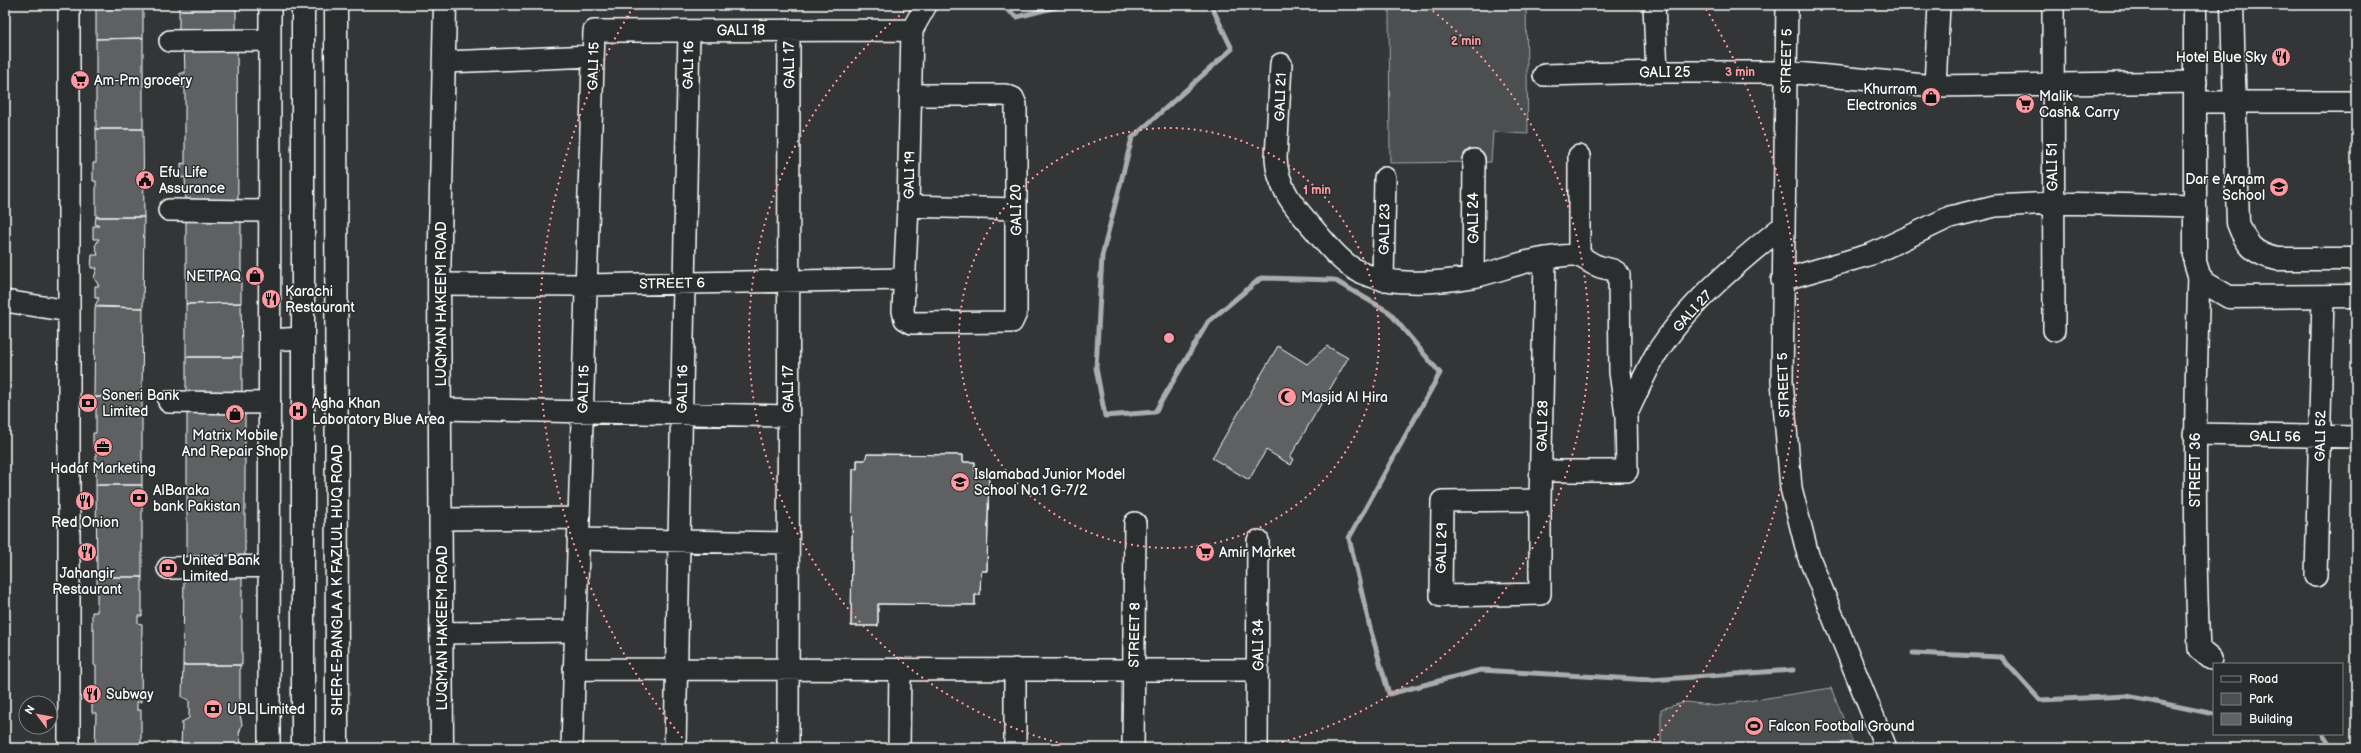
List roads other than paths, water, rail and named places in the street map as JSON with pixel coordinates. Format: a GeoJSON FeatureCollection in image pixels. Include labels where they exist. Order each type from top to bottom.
{"type":"FeatureCollection","features":[{"type":"Feature","properties":{"kind":"street"},"geometry":{"type":"LineString","coordinates":[[69,5],[69,748]]}},
{"type":"Feature","properties":{"kind":"street"},"geometry":{"type":"LineString","coordinates":[[269,748],[270,5]]}},
{"type":"Feature","properties":{"kind":"street"},"geometry":{"type":"LineString","coordinates":[[303,5],[303,748]]}},
{"type":"Feature","properties":{"kind":"street","name":"SHER-E-BANGLA A K FAZLUL HUQ ROAD"},"geometry":{"type":"LineString","coordinates":[[336,5],[337,748]]}},
{"type":"Feature","properties":{"kind":"street","name":"LUQMAN HAKEEM ROAD"},"geometry":{"type":"LineString","coordinates":[[442,748],[442,519],[439,284],[446,62],[445,5]]}},
{"type":"Feature","properties":{"kind":"street"},"geometry":{"type":"LineString","coordinates":[[912,30],[926,5]]}},
{"type":"Feature","properties":{"kind":"street"},"geometry":{"type":"LineString","coordinates":[[1654,5],[1657,72]]}},
{"type":"Feature","properties":{"kind":"street","name":"STREET 5"},"geometry":{"type":"LineString","coordinates":[[1787,5],[1782,280],[1782,381],[1791,488],[1808,555],[1886,748]]}},
{"type":"Feature","properties":{"kind":"street"},"geometry":{"type":"LineString","coordinates":[[1935,86],[1939,5]]}},
{"type":"Feature","properties":{"kind":"street","name":"GALI 51"},"geometry":{"type":"LineString","coordinates":[[2053,5],[2052,203],[2054,330]]}},
{"type":"Feature","properties":{"kind":"street"},"geometry":{"type":"LineString","coordinates":[[2196,5],[2194,206],[2195,262],[2202,279],[2229,297],[2356,296]]}},
{"type":"Feature","properties":{"kind":"street"},"geometry":{"type":"LineString","coordinates":[[2232,5],[2238,223],[2245,241],[2253,249],[2265,256],[2277,259],[2356,259]]}},
{"type":"Feature","properties":{"kind":"street","name":"GALI 16"},"geometry":{"type":"LineString","coordinates":[[675,748],[689,30]]}},
{"type":"Feature","properties":{"kind":"street","name":"GALI 17"},"geometry":{"type":"LineString","coordinates":[[788,748],[790,30]]}},
{"type":"Feature","properties":{"kind":"street","name":"GALI 18"},"geometry":{"type":"LineString","coordinates":[[594,31],[912,30]]}},
{"type":"Feature","properties":{"kind":"street","name":"GALI 19"},"geometry":{"type":"LineString","coordinates":[[905,319],[903,311],[908,206],[912,30]]}},
{"type":"Feature","properties":{"kind":"street","name":"GALI 15"},"geometry":{"type":"LineString","coordinates":[[572,748],[594,31]]}},
{"type":"Feature","properties":{"kind":"street"},"geometry":{"type":"LineString","coordinates":[[170,41],[270,40]]}},
{"type":"Feature","properties":{"kind":"street"},"geometry":{"type":"LineString","coordinates":[[446,62],[593,56]]}},
{"type":"Feature","properties":{"kind":"street","name":"GALI 21"},"geometry":{"type":"LineString","coordinates":[[1281,64],[1276,169],[1291,203],[1327,244],[1351,267],[1365,274],[1383,280]]}},
{"type":"Feature","properties":{"kind":"street","name":"GALI 25"},"geometry":{"type":"LineString","coordinates":[[1544,75],[1657,72],[1785,72],[1935,86],[2052,83],[2196,92],[2235,102],[2356,102]]}},
{"type":"Feature","properties":{"kind":"street","name":"GALI 20"},"geometry":{"type":"LineString","coordinates":[[905,319],[912,323],[1012,322],[1016,313],[1016,105],[1013,98],[1005,95],[910,95]]}},
{"type":"Feature","properties":{"kind":"street"},"geometry":{"type":"LineString","coordinates":[[1579,156],[1587,260]]}},
{"type":"Feature","properties":{"kind":"street","name":"GALI 24"},"geometry":{"type":"LineString","coordinates":[[1473,276],[1474,160]]}},
{"type":"Feature","properties":{"kind":"street","name":"GALI 23"},"geometry":{"type":"LineString","coordinates":[[1383,280],[1385,178]]}},
{"type":"Feature","properties":{"kind":"street"},"geometry":{"type":"LineString","coordinates":[[1782,280],[1872,254],[1950,217],[1995,206],[2052,203],[2194,206]]}},
{"type":"Feature","properties":{"kind":"street"},"geometry":{"type":"LineString","coordinates":[[908,206],[1016,209]]}},
{"type":"Feature","properties":{"kind":"street"},"geometry":{"type":"LineString","coordinates":[[169,210],[270,211]]}},
{"type":"Feature","properties":{"kind":"street","name":"GALI 27"},"geometry":{"type":"LineString","coordinates":[[1626,415],[1656,355],[1677,326],[1702,297],[1757,247],[1784,226]]}},
{"type":"Feature","properties":{"kind":"street","name":"GALI 27"},"geometry":{"type":"LineString","coordinates":[[1383,280],[1422,283],[1473,276],[1518,263],[1545,258],[1587,260],[1612,269],[1619,275],[1620,372],[1626,415],[1627,471],[1541,471]]}},
{"type":"Feature","properties":{"kind":"street","name":"GALI 28"},"geometry":{"type":"LineString","coordinates":[[1441,596],[1540,594],[1540,500],[1545,258]]}},
{"type":"Feature","properties":{"kind":"street","name":"STREET 6"},"geometry":{"type":"LineString","coordinates":[[439,284],[586,285],[905,279]]}},
{"type":"Feature","properties":{"kind":"street","name":"STREET 36"},"geometry":{"type":"LineString","coordinates":[[2202,279],[2194,434],[2194,556],[2199,649],[2211,659]]}},
{"type":"Feature","properties":{"kind":"street","name":"GALI 52"},"geometry":{"type":"LineString","coordinates":[[2316,576],[2323,297]]}},
{"type":"Feature","properties":{"kind":"street"},"geometry":{"type":"LineString","coordinates":[[5,301],[69,311]]}},
{"type":"Feature","properties":{"kind":"street"},"geometry":{"type":"LineString","coordinates":[[270,340],[336,345]]}},
{"type":"Feature","properties":{"kind":"street"},"geometry":{"type":"LineString","coordinates":[[169,402],[270,403]]}},
{"type":"Feature","properties":{"kind":"street"},"geometry":{"type":"LineString","coordinates":[[440,408],[788,416]]}},
{"type":"Feature","properties":{"kind":"street","name":"GALI 56"},"geometry":{"type":"LineString","coordinates":[[2194,434],[2356,437]]}},
{"type":"Feature","properties":{"kind":"street","name":"GALI 29"},"geometry":{"type":"LineString","coordinates":[[1441,596],[1442,500],[1540,500]]}},
{"type":"Feature","properties":{"kind":"street"},"geometry":{"type":"LineString","coordinates":[[442,519],[579,518]]}},
{"type":"Feature","properties":{"kind":"street","name":"STREET 8"},"geometry":{"type":"LineString","coordinates":[[1133,748],[1136,523]]}},
{"type":"Feature","properties":{"kind":"street"},"geometry":{"type":"LineString","coordinates":[[578,539],[788,543]]}},
{"type":"Feature","properties":{"kind":"street","name":"GALI 34"},"geometry":{"type":"LineString","coordinates":[[1257,748],[1258,541]]}},
{"type":"Feature","properties":{"kind":"street"},"geometry":{"type":"LineString","coordinates":[[168,568],[269,566]]}},
{"type":"Feature","properties":{"kind":"street"},"geometry":{"type":"LineString","coordinates":[[442,633],[575,631]]}},
{"type":"Feature","properties":{"kind":"street"},"geometry":{"type":"LineString","coordinates":[[574,669],[1257,670]]}},
{"type":"Feature","properties":{"kind":"street"},"geometry":{"type":"LineString","coordinates":[[899,748],[900,669]]}},
{"type":"Feature","properties":{"kind":"street"},"geometry":{"type":"LineString","coordinates":[[1015,669],[1015,748]]}},
{"type":"Feature","properties":{"kind":"waterway"},"geometry":{"type":"LineString","coordinates":[[1001,5],[1017,17],[1064,5]]}},
{"type":"Feature","properties":{"kind":"waterway"},"geometry":{"type":"LineString","coordinates":[[1211,5],[1232,49],[1132,138],[1102,256],[1096,368],[1105,416],[1155,412],[1208,322],[1261,278],[1334,280],[1389,312],[1440,373],[1349,538],[1370,628],[1389,694],[1481,670],[1651,680],[1793,670]]}},
{"type":"Feature","properties":{"kind":"waterway"},"geometry":{"type":"LineString","coordinates":[[1913,653],[2001,657],[2040,700],[2127,696],[2213,714]]}},
{"type":"Feature","properties":{"kind":"waterway"},"geometry":{"type":"LineString","coordinates":[[2324,735],[2332,748]]}},
{"type":"Feature","properties":{"kind":"place","name":"Hotel Blue Sky"},"geometry":{"type":"Point","coordinates":[2281,57]}},
{"type":"Feature","properties":{"kind":"place","name":"Am-Pm grocery"},"geometry":{"type":"Point","coordinates":[80,80]}},
{"type":"Feature","properties":{"kind":"place","name":"Khurram Electronics"},"geometry":{"type":"Point","coordinates":[1931,97]}},
{"type":"Feature","properties":{"kind":"place","name":"Malik Cash& Carry"},"geometry":{"type":"Point","coordinates":[2025,104]}},
{"type":"Feature","properties":{"kind":"place","name":"Efu Life Assurance"},"geometry":{"type":"Point","coordinates":[145,180]}},
{"type":"Feature","properties":{"kind":"place","name":"Dar e Arqam School"},"geometry":{"type":"Point","coordinates":[2279,187]}},
{"type":"Feature","properties":{"kind":"place","name":"NETPAQ"},"geometry":{"type":"Point","coordinates":[255,276]}},
{"type":"Feature","properties":{"kind":"place","name":"Karachi Restaurant"},"geometry":{"type":"Point","coordinates":[271,299]}},
{"type":"Feature","properties":{"kind":"place","name":"Masjid Al Hira"},"geometry":{"type":"Point","coordinates":[1287,397]}},
{"type":"Feature","properties":{"kind":"place","name":"Soneri Bank Limited"},"geometry":{"type":"Point","coordinates":[88,403]}},
{"type":"Feature","properties":{"kind":"place","name":"Agha Khan Laboratory Blue Area"},"geometry":{"type":"Point","coordinates":[298,411]}},
{"type":"Feature","properties":{"kind":"place","name":"Matrix Mobile And Repair Shop"},"geometry":{"type":"Point","coordinates":[235,414]}},
{"type":"Feature","properties":{"kind":"place","name":"Hadaf Marketing"},"geometry":{"type":"Point","coordinates":[103,447]}},
{"type":"Feature","properties":{"kind":"place","name":"Islamabad Junior Model School No.1 G-7/2"},"geometry":{"type":"Point","coordinates":[960,482]}},
{"type":"Feature","properties":{"kind":"place","name":"AlBaraka bank Pakistan"},"geometry":{"type":"Point","coordinates":[139,498]}},
{"type":"Feature","properties":{"kind":"place","name":"Red Onion"},"geometry":{"type":"Point","coordinates":[85,501]}},
{"type":"Feature","properties":{"kind":"place","name":"Jahangir Restaurant"},"geometry":{"type":"Point","coordinates":[87,552]}},
{"type":"Feature","properties":{"kind":"place","name":"Amir Market"},"geometry":{"type":"Point","coordinates":[1205,552]}},
{"type":"Feature","properties":{"kind":"place","name":"United Bank Limited"},"geometry":{"type":"Point","coordinates":[168,568]}},
{"type":"Feature","properties":{"kind":"place","name":"Subway"},"geometry":{"type":"Point","coordinates":[92,694]}},
{"type":"Feature","properties":{"kind":"place","name":"UBL Limited"},"geometry":{"type":"Point","coordinates":[213,709]}},
{"type":"Feature","properties":{"kind":"place","name":"Falcon Football Ground"},"geometry":{"type":"Point","coordinates":[1754,726]}}]}
